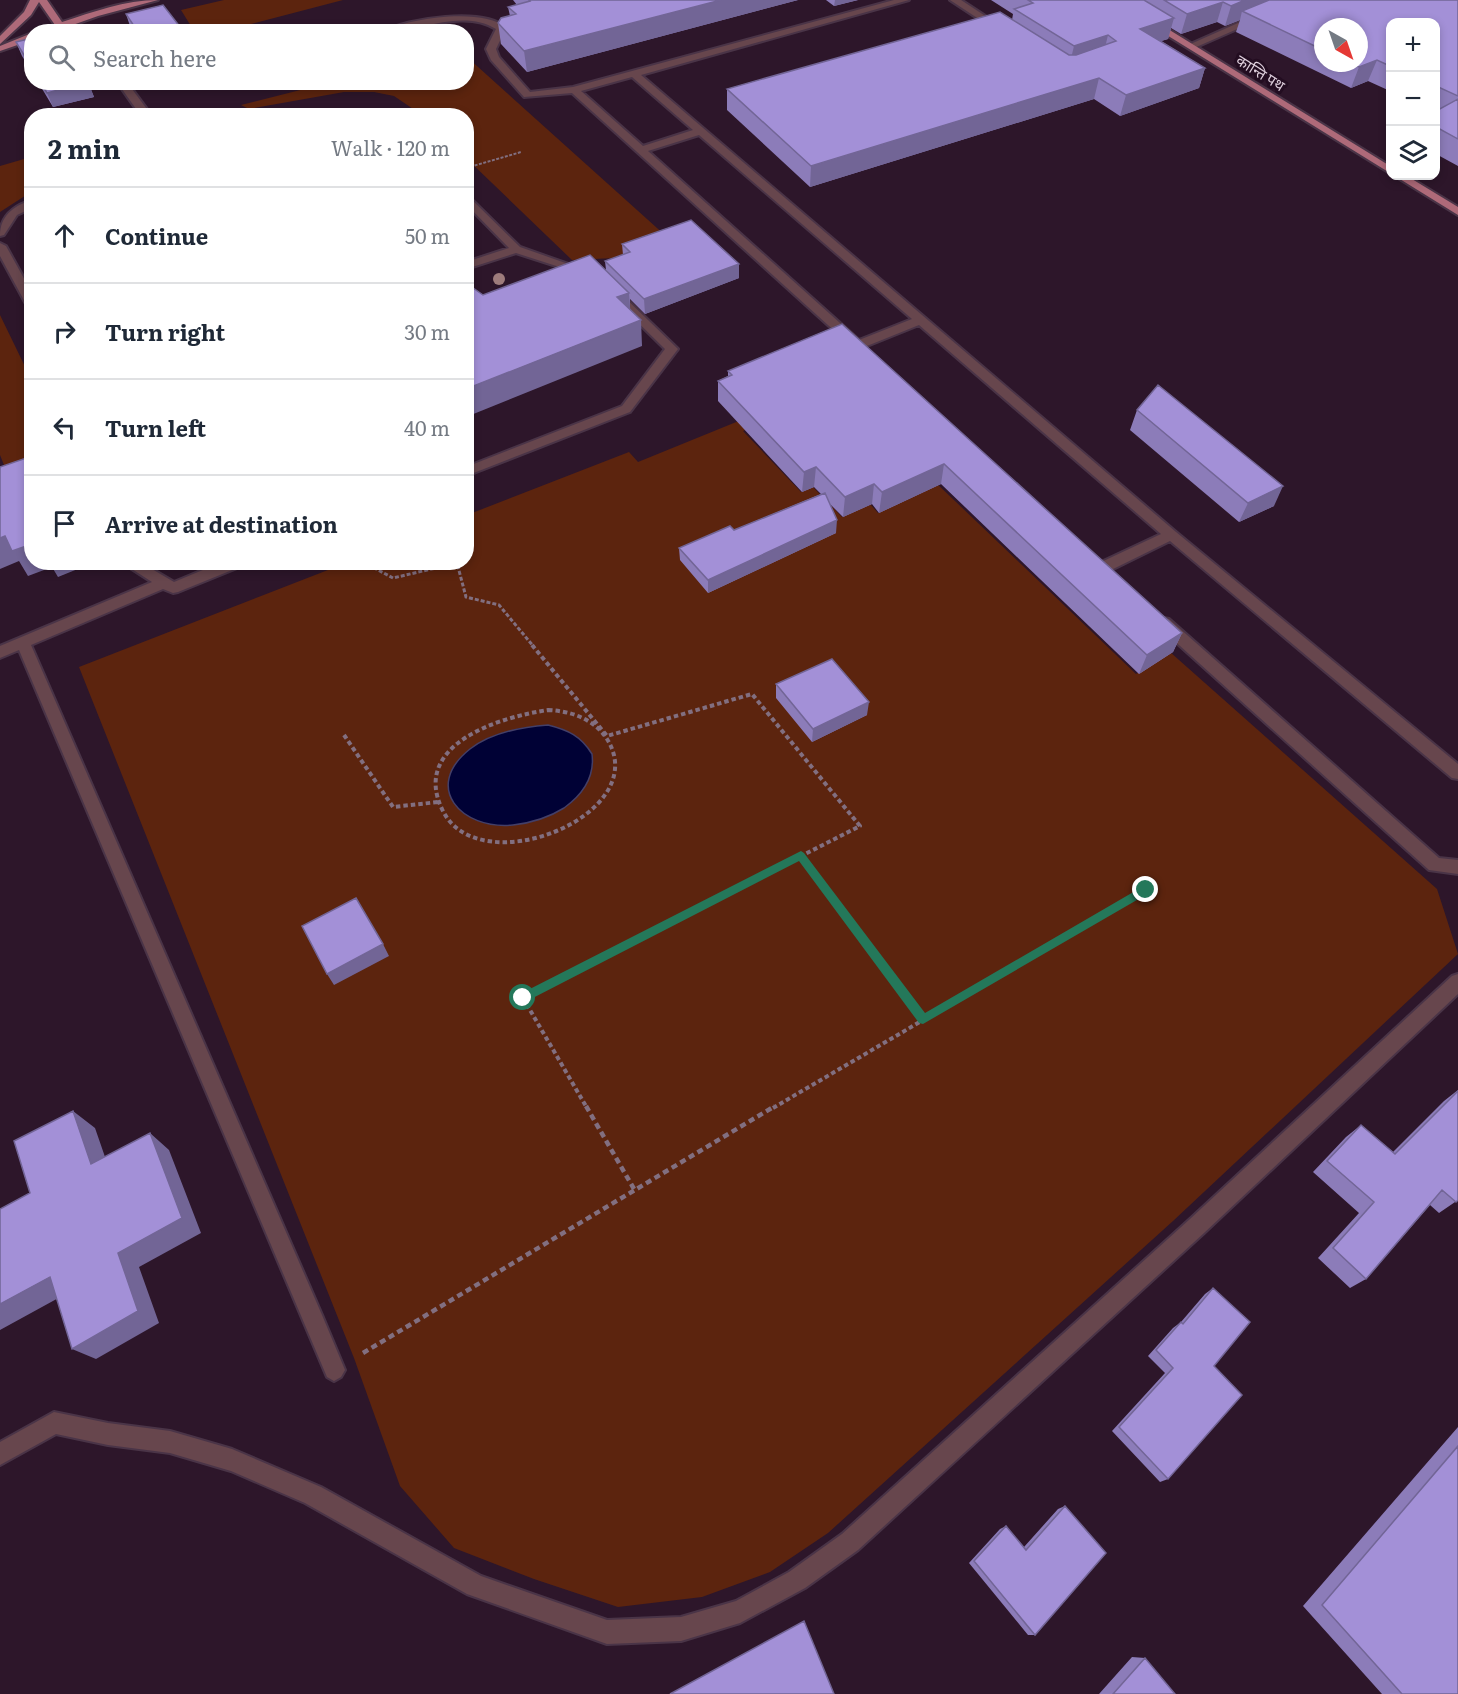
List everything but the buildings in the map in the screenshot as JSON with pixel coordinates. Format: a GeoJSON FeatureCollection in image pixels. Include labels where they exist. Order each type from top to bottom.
{"type":"FeatureCollection","features":[{"type":"Feature","properties":{"kind":"main road"},"geometry":{"type":"LineString","coordinates":[[0,41],[28,13],[34,0]]}},
{"type":"Feature","properties":{"kind":"main road"},"geometry":{"type":"LineString","coordinates":[[42,0],[59,24],[93,10],[153,0]]}},
{"type":"Feature","properties":{"kind":"main road","name":"कान्ति पथ"},"geometry":{"type":"LineString","coordinates":[[1115,0],[1386,168]]}},
{"type":"Feature","properties":{"kind":"main road"},"geometry":{"type":"LineString","coordinates":[[0,50],[24,40]]}},
{"type":"Feature","properties":{"kind":"main road"},"geometry":{"type":"LineString","coordinates":[[1406,180],[1458,212]]}},
{"type":"Feature","properties":{"kind":"lane"},"geometry":{"type":"LineString","coordinates":[[430,24],[451,20],[488,20],[501,28],[491,49],[494,58],[528,95],[574,90],[904,0]]}},
{"type":"Feature","properties":{"kind":"lane"},"geometry":{"type":"LineString","coordinates":[[956,0],[1012,36]]}},
{"type":"Feature","properties":{"kind":"lane"},"geometry":{"type":"LineString","coordinates":[[1191,46],[1298,0]]}},
{"type":"Feature","properties":{"kind":"lane"},"geometry":{"type":"LineString","coordinates":[[93,10],[94,24]]}},
{"type":"Feature","properties":{"kind":"lane"},"geometry":{"type":"LineString","coordinates":[[633,73],[1171,535],[1458,773]]}},
{"type":"Feature","properties":{"kind":"lane"},"geometry":{"type":"LineString","coordinates":[[127,90],[141,108]]}},
{"type":"Feature","properties":{"kind":"lane"},"geometry":{"type":"LineString","coordinates":[[574,90],[862,349],[921,320]]}},
{"type":"Feature","properties":{"kind":"lane"},"geometry":{"type":"LineString","coordinates":[[642,150],[700,131]]}},
{"type":"Feature","properties":{"kind":"lane"},"geometry":{"type":"LineString","coordinates":[[474,205],[516,249],[601,280],[672,349],[626,409],[474,469]]}},
{"type":"Feature","properties":{"kind":"lane"},"geometry":{"type":"LineString","coordinates":[[0,233],[13,213],[24,207]]}},
{"type":"Feature","properties":{"kind":"lane"},"geometry":{"type":"LineString","coordinates":[[0,246],[24,290]]}},
{"type":"Feature","properties":{"kind":"lane"},"geometry":{"type":"LineString","coordinates":[[474,263],[516,249]]}},
{"type":"Feature","properties":{"kind":"lane"},"geometry":{"type":"LineString","coordinates":[[1102,568],[1171,535]]}},
{"type":"Feature","properties":{"kind":"lane"},"geometry":{"type":"LineString","coordinates":[[142,570],[173,588],[217,570]]}},
{"type":"Feature","properties":{"kind":"lane"},"geometry":{"type":"LineString","coordinates":[[0,651],[164,583]]}},
{"type":"Feature","properties":{"kind":"lane"},"geometry":{"type":"LineString","coordinates":[[1155,615],[1435,865],[1458,867]]}},
{"type":"Feature","properties":{"kind":"lane"},"geometry":{"type":"LineString","coordinates":[[23,642],[334,1370]]}},
{"type":"Feature","properties":{"kind":"lane"},"geometry":{"type":"LineString","coordinates":[[0,1454],[54,1423],[170,1442],[232,1460],[313,1495],[475,1586],[607,1632],[681,1629],[740,1611],[797,1580],[850,1542],[1197,1226],[1458,982]]}},
{"type":"Feature","properties":{"kind":"path"},"geometry":{"type":"LineString","coordinates":[[474,166],[521,152]]}},
{"type":"Feature","properties":{"kind":"path"},"geometry":{"type":"LineString","coordinates":[[378,570],[393,578],[427,570]]}},
{"type":"Feature","properties":{"kind":"path"},"geometry":{"type":"LineString","coordinates":[[459,570],[466,597],[499,605],[607,735],[616,759],[613,784],[596,807],[566,828],[523,841],[502,843],[477,839],[461,831],[447,819],[438,802],[434,784],[439,766],[449,749],[473,734],[506,718],[550,710],[581,717],[607,735]]}},
{"type":"Feature","properties":{"kind":"path"},"geometry":{"type":"LineString","coordinates":[[607,735],[752,694],[860,826],[523,998],[634,1189]]}},
{"type":"Feature","properties":{"kind":"path"},"geometry":{"type":"LineString","coordinates":[[344,735],[393,807],[438,802]]}},
{"type":"Feature","properties":{"kind":"path"},"geometry":{"type":"LineString","coordinates":[[801,856],[923,1019]]}},
{"type":"Feature","properties":{"kind":"path"},"geometry":{"type":"LineString","coordinates":[[334,1370],[634,1189],[1146,890]]}},
{"type":"Feature","properties":{"kind":"shaded area"},"geometry":{"type":"Polygon","coordinates":[[[224,0],[343,0],[251,24],[190,24],[181,10],[224,0]]]}},
{"type":"Feature","properties":{"kind":"shaded area"},"geometry":{"type":"Polygon","coordinates":[[[474,63],[667,237],[615,258],[572,260],[474,166],[474,108],[412,108],[394,96],[374,92],[344,92],[255,108],[241,105],[300,90],[474,90],[474,63]]]}},
{"type":"Feature","properties":{"kind":"shaded area"},"geometry":{"type":"Polygon","coordinates":[[[24,159],[24,197],[0,212],[0,166],[24,159]]]}},
{"type":"Feature","properties":{"kind":"shaded area"},"geometry":{"type":"Polygon","coordinates":[[[0,315],[24,364],[24,464],[6,470],[0,455],[0,315]]]}},
{"type":"Feature","properties":{"kind":"shaded area"},"geometry":{"type":"Polygon","coordinates":[[[751,416],[758,424],[743,431],[801,492],[813,487],[842,517],[870,504],[878,513],[929,489],[910,458],[1136,674],[1170,652],[1437,889],[1458,954],[1173,1221],[828,1533],[770,1572],[702,1597],[618,1607],[534,1579],[454,1548],[400,1486],[354,1358],[79,667],[328,570],[474,570],[474,512],[629,452],[638,462],[751,416]]]}},
{"type":"Feature","properties":{"kind":"shaded area"},"geometry":{"type":"Polygon","coordinates":[[[548,725],[573,735],[592,754],[591,770],[586,785],[564,808],[533,821],[513,825],[494,825],[478,821],[464,813],[454,803],[449,791],[449,778],[456,763],[470,749],[488,738],[507,731],[548,725]]]}},
{"type":"Feature","properties":{"kind":"route"},"geometry":{"type":"LineString","coordinates":[[523,998],[801,856],[923,1019],[1146,890]]}}]}
